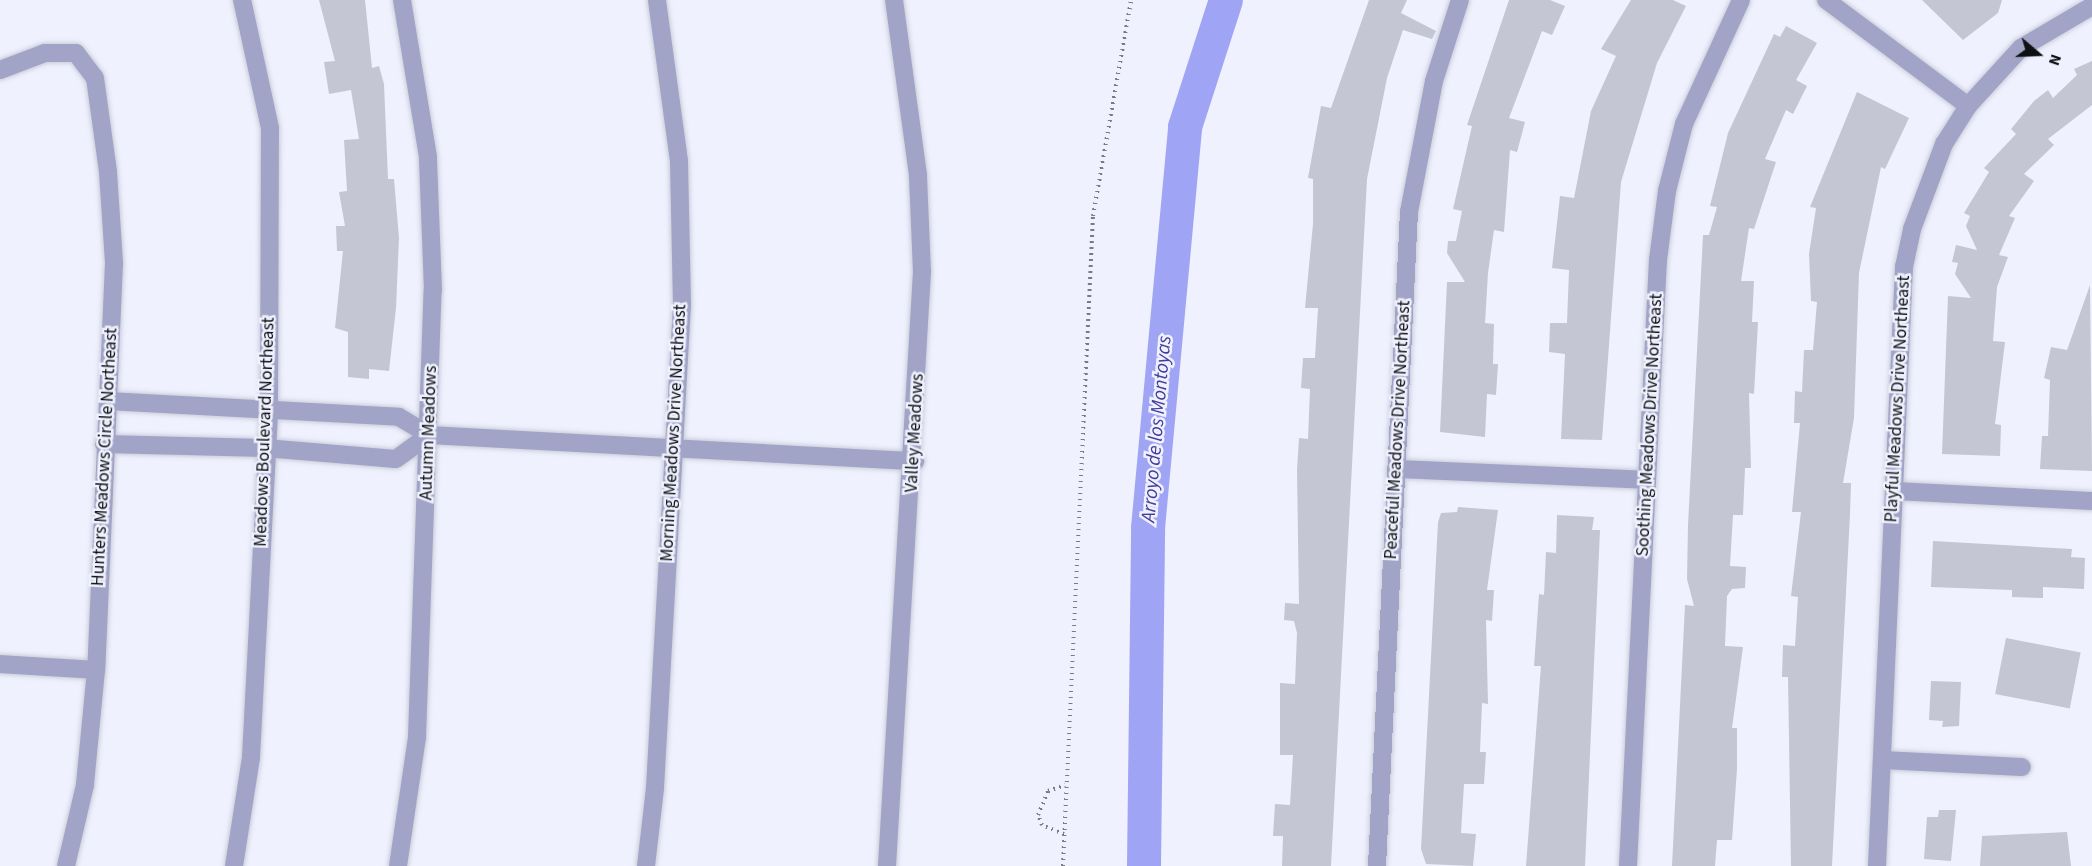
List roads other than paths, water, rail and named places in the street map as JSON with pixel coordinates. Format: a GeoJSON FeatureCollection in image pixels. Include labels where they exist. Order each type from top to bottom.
{"type":"FeatureCollection","features":[{"type":"Feature","properties":{"kind":"street","name":"Meadows Boulevard Northeast"},"geometry":{"type":"LineString","coordinates":[[234,866],[251,757],[265,448],[269,408],[270,128],[242,0]]}},
{"type":"Feature","properties":{"kind":"street","name":"Autumn Meadows"},"geometry":{"type":"LineString","coordinates":[[398,866],[417,737],[433,290],[428,157],[402,0]]}},
{"type":"Feature","properties":{"kind":"street","name":"Morning Meadows Drive Northeast"},"geometry":{"type":"LineString","coordinates":[[646,866],[682,304],[679,161],[657,0]]}},
{"type":"Feature","properties":{"kind":"street","name":"Valley Meadows"},"geometry":{"type":"LineString","coordinates":[[886,866],[915,461],[922,272],[918,175],[894,0]]}},
{"type":"Feature","properties":{"kind":"street","name":"Peaceful Meadows Drive Northeast"},"geometry":{"type":"LineString","coordinates":[[1377,866],[1413,168],[1460,0]]}},
{"type":"Feature","properties":{"kind":"street","name":"Soothing Meadows Drive Northeast"},"geometry":{"type":"LineString","coordinates":[[1628,866],[1647,480],[1667,190],[1684,124],[1741,0]]}},
{"type":"Feature","properties":{"kind":"street"},"geometry":{"type":"LineString","coordinates":[[1826,0],[1968,106]]}},
{"type":"Feature","properties":{"kind":"street","name":"Playful Meadows Drive Northeast"},"geometry":{"type":"LineString","coordinates":[[1877,866],[1904,267],[1912,229],[1944,144],[1968,106],[2021,48],[2092,6]]}},
{"type":"Feature","properties":{"kind":"street","name":"Hunters Meadows Circle Northeast"},"geometry":{"type":"LineString","coordinates":[[0,70],[45,53],[76,53],[95,78],[108,172],[114,263],[104,444],[96,670],[85,785],[66,866]]}},
{"type":"Feature","properties":{"kind":"street"},"geometry":{"type":"LineString","coordinates":[[108,401],[269,408],[399,417],[429,435],[915,461]]}},
{"type":"Feature","properties":{"kind":"street"},"geometry":{"type":"LineString","coordinates":[[104,444],[265,448],[396,459],[429,435]]}},
{"type":"Feature","properties":{"kind":"street"},"geometry":{"type":"LineString","coordinates":[[1396,469],[1647,480]]}},
{"type":"Feature","properties":{"kind":"street"},"geometry":{"type":"LineString","coordinates":[[1894,491],[2092,501]]}},
{"type":"Feature","properties":{"kind":"street"},"geometry":{"type":"LineString","coordinates":[[0,664],[96,670]]}},
{"type":"Feature","properties":{"kind":"street"},"geometry":{"type":"LineString","coordinates":[[1882,760],[2022,767]]}},
{"type":"Feature","properties":{"kind":"waterway","name":"Arroyo de los Montoyas"},"geometry":{"type":"LineString","coordinates":[[1144,866],[1148,528],[1185,127],[1226,0]]}}]}
